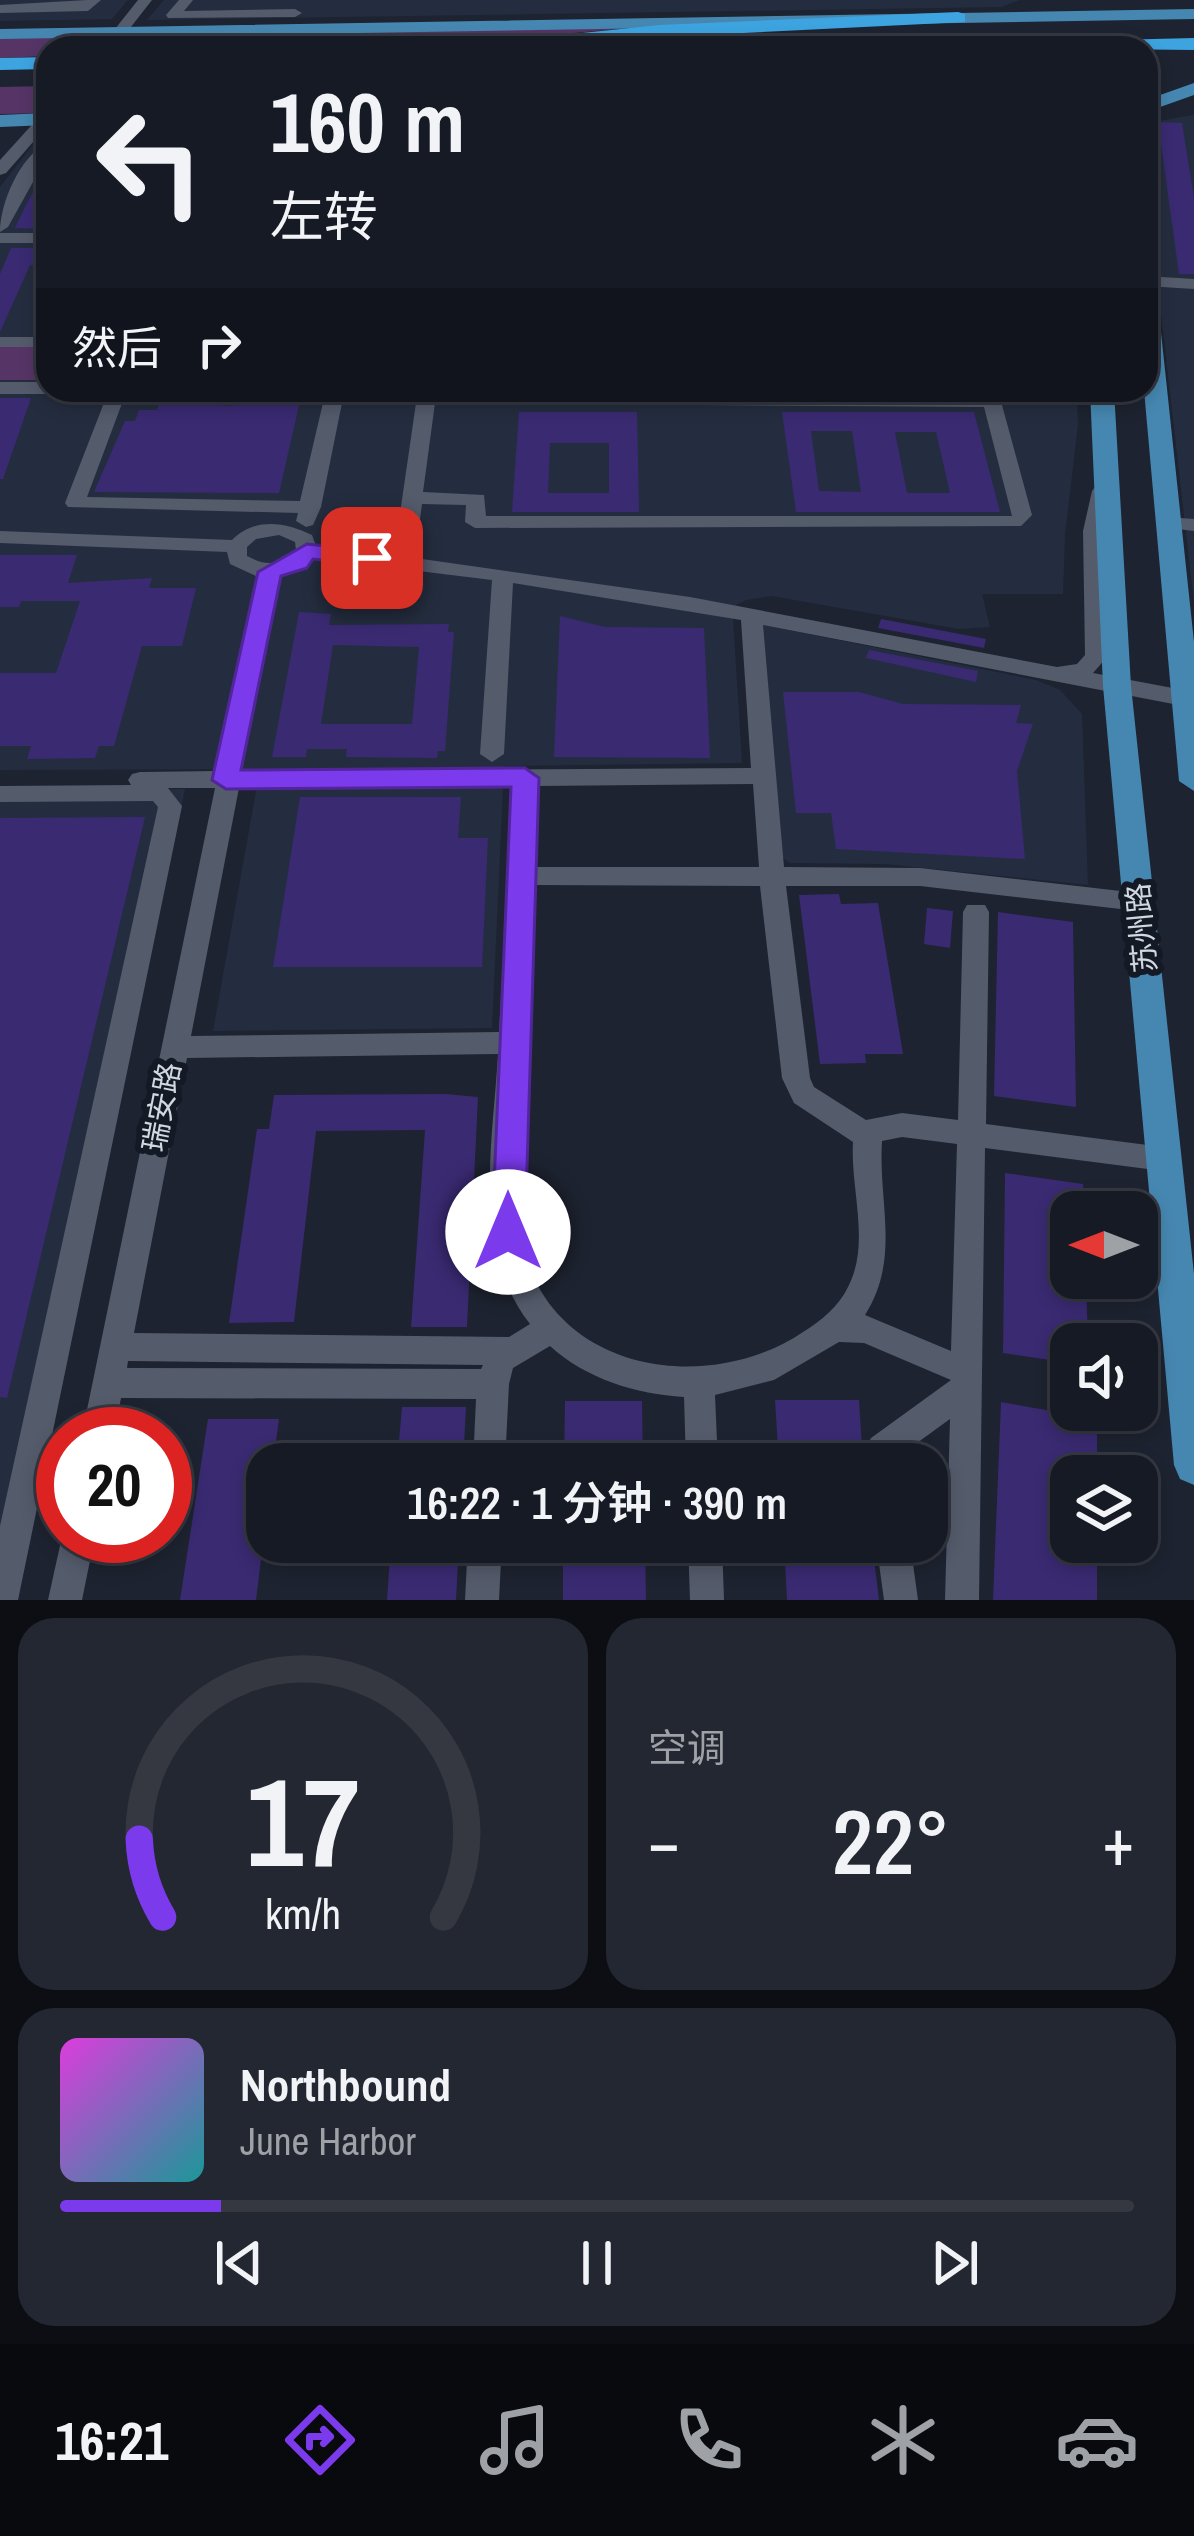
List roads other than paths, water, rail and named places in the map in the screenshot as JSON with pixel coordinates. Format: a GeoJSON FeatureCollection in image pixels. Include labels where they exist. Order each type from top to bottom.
{"type":"FeatureCollection","features":[{"type":"Feature","properties":{"kind":"highway"},"geometry":{"type":"LineString","coordinates":[[611,36],[958,18]]}},
{"type":"Feature","properties":{"kind":"highway"},"geometry":{"type":"LineString","coordinates":[[1158,50],[1189,50]]}},
{"type":"Feature","properties":{"kind":"highway"},"geometry":{"type":"LineString","coordinates":[[1158,55],[1189,50]]}},
{"type":"Feature","properties":{"kind":"highway"},"geometry":{"type":"LineString","coordinates":[[0,67],[36,66]]}},
{"type":"Feature","properties":{"kind":"highway"},"geometry":{"type":"LineString","coordinates":[[0,84],[36,82]]}},
{"type":"Feature","properties":{"kind":"main road"},"geometry":{"type":"LineString","coordinates":[[1006,17],[1074,0]]}},
{"type":"Feature","properties":{"kind":"main road"},"geometry":{"type":"LineString","coordinates":[[1153,0],[1194,12]]}},
{"type":"Feature","properties":{"kind":"main road"},"geometry":{"type":"LineString","coordinates":[[0,34],[1006,17],[1089,9],[1194,12]]}},
{"type":"Feature","properties":{"kind":"main road"},"geometry":{"type":"LineString","coordinates":[[1158,87],[1194,88]]}},
{"type":"Feature","properties":{"kind":"main road"},"geometry":{"type":"LineString","coordinates":[[1158,102],[1194,88]]}},
{"type":"Feature","properties":{"kind":"main road"},"geometry":{"type":"LineString","coordinates":[[0,121],[36,119]]}},
{"type":"Feature","properties":{"kind":"main road"},"geometry":{"type":"LineString","coordinates":[[1158,374],[1181,524],[1194,781]]}},
{"type":"Feature","properties":{"kind":"main road","name":"苏州路"},"geometry":{"type":"LineString","coordinates":[[1103,402],[1117,686],[1194,1465]]}},
{"type":"Feature","properties":{"kind":"street"},"geometry":{"type":"LineString","coordinates":[[0,9],[49,4],[88,7],[94,0]]}},
{"type":"Feature","properties":{"kind":"street"},"geometry":{"type":"LineString","coordinates":[[122,29],[145,0]]}},
{"type":"Feature","properties":{"kind":"street"},"geometry":{"type":"LineString","coordinates":[[186,0],[173,15],[295,13]]}},
{"type":"Feature","properties":{"kind":"street"},"geometry":{"type":"LineString","coordinates":[[0,170],[36,130]]}},
{"type":"Feature","properties":{"kind":"street"},"geometry":{"type":"LineString","coordinates":[[0,227],[36,159]]}},
{"type":"Feature","properties":{"kind":"street"},"geometry":{"type":"LineString","coordinates":[[0,238],[36,238]]}},
{"type":"Feature","properties":{"kind":"street"},"geometry":{"type":"LineString","coordinates":[[1158,281],[1194,284]]}},
{"type":"Feature","properties":{"kind":"street"},"geometry":{"type":"LineString","coordinates":[[0,342],[36,342]]}},
{"type":"Feature","properties":{"kind":"street"},"geometry":{"type":"LineString","coordinates":[[0,388],[36,388]]}},
{"type":"Feature","properties":{"kind":"street"},"geometry":{"type":"LineString","coordinates":[[113,402],[74,503],[311,507]]}},
{"type":"Feature","properties":{"kind":"street"},"geometry":{"type":"LineString","coordinates":[[237,546],[242,564],[270,572],[298,562],[333,402]]}},
{"type":"Feature","properties":{"kind":"street"},"geometry":{"type":"LineString","coordinates":[[404,562],[425,402]]}},
{"type":"Feature","properties":{"kind":"street"},"geometry":{"type":"LineString","coordinates":[[413,498],[477,499],[475,522],[1018,519],[994,402]]}},
{"type":"Feature","properties":{"kind":"street"},"geometry":{"type":"LineString","coordinates":[[1048,673],[1083,671],[1096,657],[1093,531],[1106,471]]}},
{"type":"Feature","properties":{"kind":"street"},"geometry":{"type":"LineString","coordinates":[[0,537],[237,546],[250,534],[271,528],[304,542],[404,562],[751,616],[1189,699]]}},
{"type":"Feature","properties":{"kind":"street","name":"瑞安路"},"geometry":{"type":"LineString","coordinates":[[103,1407],[270,572]]}},
{"type":"Feature","properties":{"kind":"street"},"geometry":{"type":"LineString","coordinates":[[492,754],[503,575]]}},
{"type":"Feature","properties":{"kind":"street"},"geometry":{"type":"LineString","coordinates":[[751,616],[772,877],[796,1078],[804,1095],[868,1137]]}},
{"type":"Feature","properties":{"kind":"street"},"geometry":{"type":"LineString","coordinates":[[0,780],[764,776]]}},
{"type":"Feature","properties":{"kind":"street"},"geometry":{"type":"LineString","coordinates":[[525,778],[508,1201],[517,1275],[551,1328],[618,1372],[646,1380],[699,1384],[779,1364],[838,1328],[865,1286],[868,1137]]}},
{"type":"Feature","properties":{"kind":"street"},"geometry":{"type":"LineString","coordinates":[[0,794],[159,793],[170,806],[1,1600]]}},
{"type":"Feature","properties":{"kind":"street"},"geometry":{"type":"LineString","coordinates":[[520,876],[920,878],[1138,902]]}},
{"type":"Feature","properties":{"kind":"street"},"geometry":{"type":"LineString","coordinates":[[962,1600],[976,913]]}},
{"type":"Feature","properties":{"kind":"street"},"geometry":{"type":"LineString","coordinates":[[173,1047],[512,1043]]}},
{"type":"Feature","properties":{"kind":"street"},"geometry":{"type":"LineString","coordinates":[[868,1137],[887,1125],[1163,1160]]}},
{"type":"Feature","properties":{"kind":"street"},"geometry":{"type":"LineString","coordinates":[[490,1443],[493,1384],[500,1359],[551,1328]]}},
{"type":"Feature","properties":{"kind":"street"},"geometry":{"type":"LineString","coordinates":[[838,1328],[865,1329],[967,1380]]}},
{"type":"Feature","properties":{"kind":"street"},"geometry":{"type":"LineString","coordinates":[[115,1347],[509,1351]]}},
{"type":"Feature","properties":{"kind":"street"},"geometry":{"type":"LineString","coordinates":[[889,1443],[967,1380]]}},
{"type":"Feature","properties":{"kind":"street"},"geometry":{"type":"LineString","coordinates":[[108,1383],[493,1384]]}},
{"type":"Feature","properties":{"kind":"street"},"geometry":{"type":"LineString","coordinates":[[699,1384],[701,1443]]}},
{"type":"Feature","properties":{"kind":"street"},"geometry":{"type":"LineString","coordinates":[[65,1600],[73,1563]]}},
{"type":"Feature","properties":{"kind":"street"},"geometry":{"type":"LineString","coordinates":[[482,1600],[484,1563]]}},
{"type":"Feature","properties":{"kind":"street"},"geometry":{"type":"LineString","coordinates":[[706,1563],[707,1600]]}},
{"type":"Feature","properties":{"kind":"street"},"geometry":{"type":"LineString","coordinates":[[896,1563],[901,1600]]}}]}
